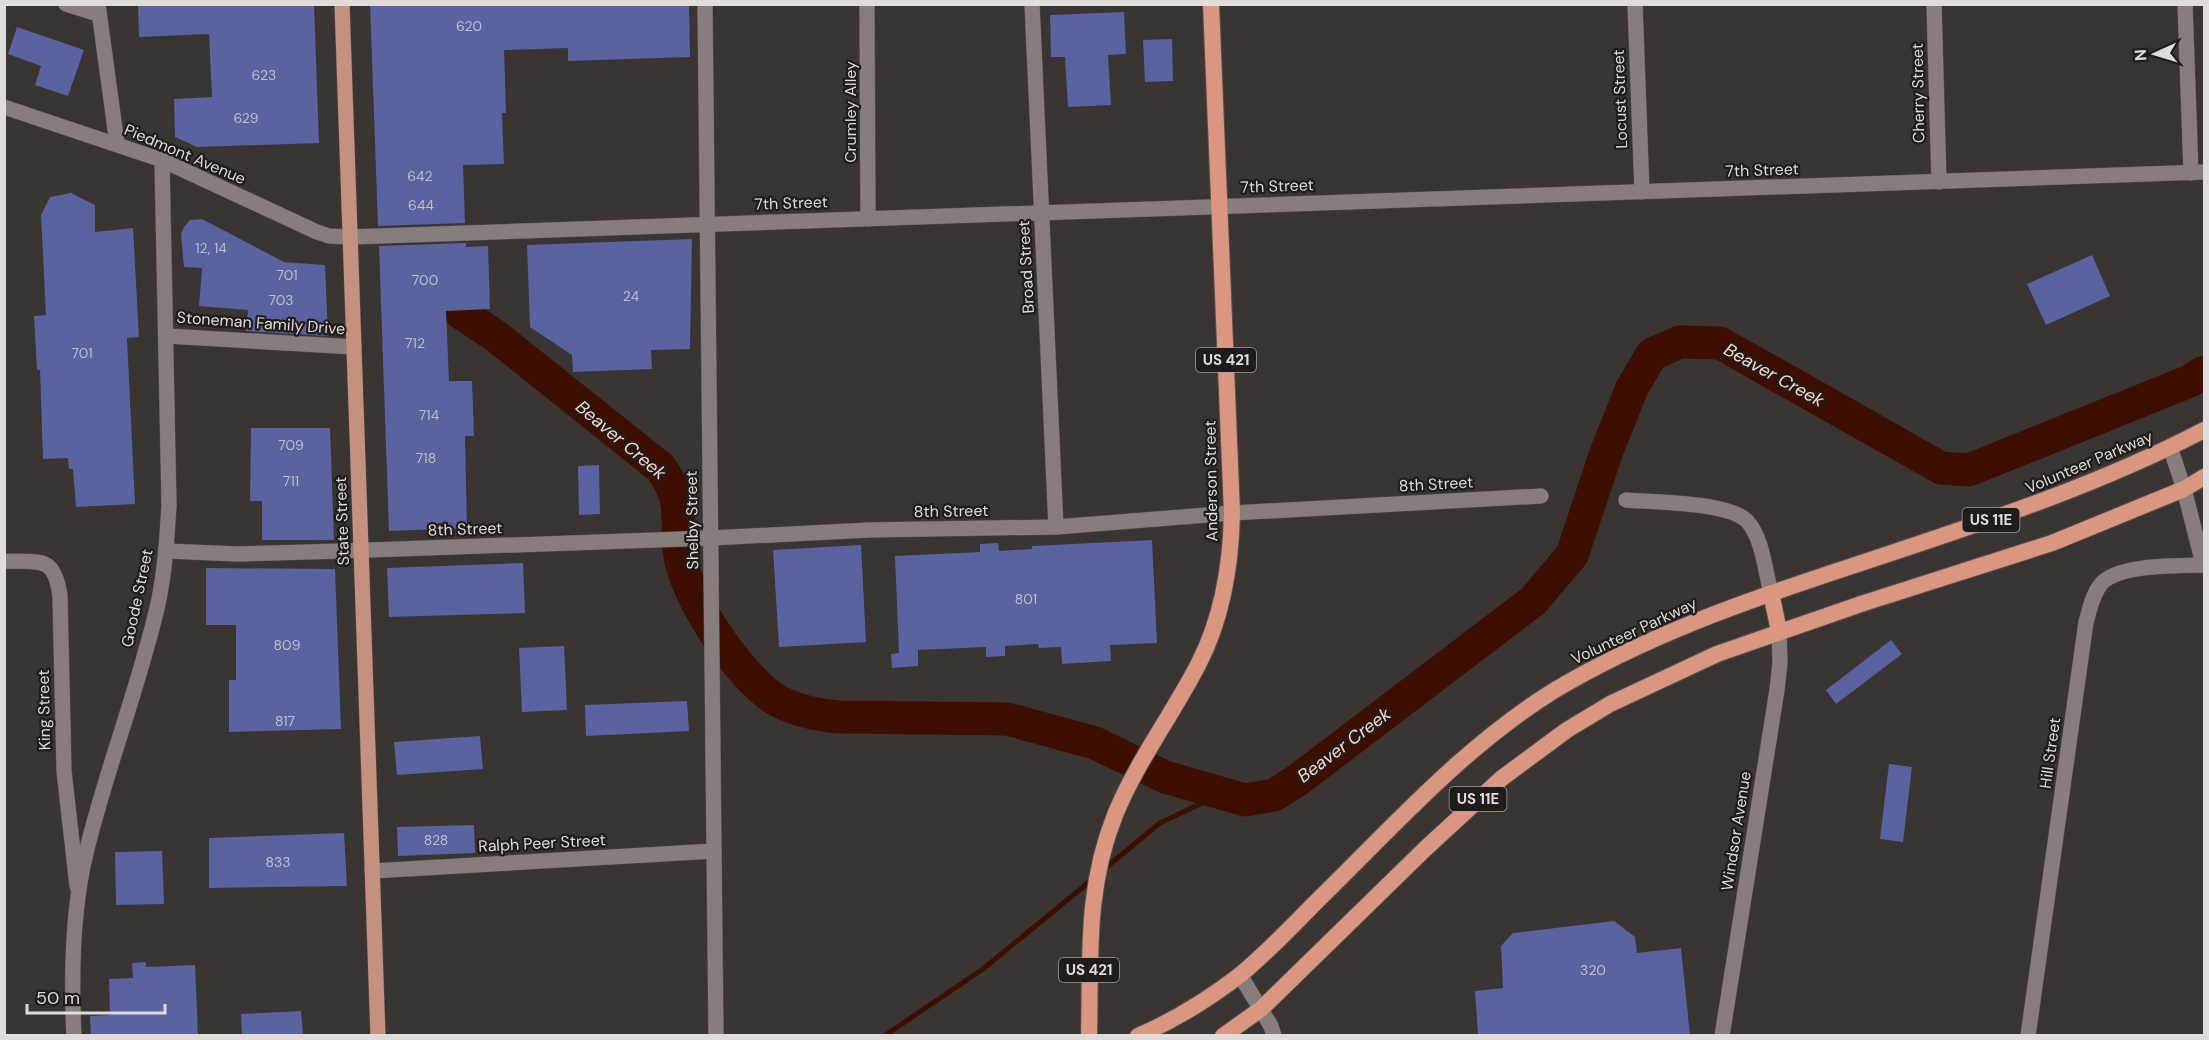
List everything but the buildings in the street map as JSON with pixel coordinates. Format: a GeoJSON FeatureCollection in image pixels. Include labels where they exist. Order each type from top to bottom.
{"type":"FeatureCollection","features":[{"type":"Feature","properties":{"kind":"highway","name":"Anderson Street"},"geometry":{"type":"LineString","coordinates":[[1089,1035],[1089,952],[1092,905],[1106,841],[1116,813],[1200,661],[1219,614],[1231,544],[1232,513],[1211,4]]}},
{"type":"Feature","properties":{"kind":"highway","name":"Volunteer Parkway"},"geometry":{"type":"LineString","coordinates":[[1138,1035],[1195,1004],[1240,975],[1437,781],[1492,734],[1553,692],[1607,660],[1674,629],[1771,593],[2066,494],[2125,469],[2205,430]]}},
{"type":"Feature","properties":{"kind":"highway","name":"US 11E"},"geometry":{"type":"LineString","coordinates":[[1223,1035],[1261,1010],[1448,827],[1502,778],[1567,730],[1649,684],[1717,654],[1779,631],[2052,543],[2184,489],[2205,477]]}},
{"type":"Feature","properties":{"kind":"highway"},"geometry":{"type":"LineString","coordinates":[[1771,593],[1779,631]]}},
{"type":"Feature","properties":{"kind":"main road","name":"State Street"},"geometry":{"type":"LineString","coordinates":[[342,4],[378,1035]]}},
{"type":"Feature","properties":{"kind":"street"},"geometry":{"type":"LineString","coordinates":[[66,4],[98,9],[117,144]]}},
{"type":"Feature","properties":{"kind":"street","name":"Shelby Street"},"geometry":{"type":"LineString","coordinates":[[705,4],[707,224],[704,538],[712,652],[716,1035]]}},
{"type":"Feature","properties":{"kind":"street","name":"Crumley Alley"},"geometry":{"type":"LineString","coordinates":[[867,4],[868,219]]}},
{"type":"Feature","properties":{"kind":"street","name":"Broad Street"},"geometry":{"type":"LineString","coordinates":[[1032,4],[1056,527]]}},
{"type":"Feature","properties":{"kind":"street","name":"Locust Street"},"geometry":{"type":"LineString","coordinates":[[1635,4],[1642,192]]}},
{"type":"Feature","properties":{"kind":"street","name":"Cherry Street"},"geometry":{"type":"LineString","coordinates":[[1934,4],[1939,182]]}},
{"type":"Feature","properties":{"kind":"street"},"geometry":{"type":"LineString","coordinates":[[2185,4],[2198,173]]}},
{"type":"Feature","properties":{"kind":"street","name":"Piedmont Avenue"},"geometry":{"type":"LineString","coordinates":[[4,107],[162,160],[317,232],[329,236],[350,237]]}},
{"type":"Feature","properties":{"kind":"street","name":"Goode Street"},"geometry":{"type":"LineString","coordinates":[[74,1035],[72,995],[79,901],[86,851],[131,704],[158,605],[166,551],[169,505],[162,160]]}},
{"type":"Feature","properties":{"kind":"street","name":"7th Street"},"geometry":{"type":"LineString","coordinates":[[350,237],[2198,173]]}},
{"type":"Feature","properties":{"kind":"street","name":"Stoneman Family Drive"},"geometry":{"type":"LineString","coordinates":[[167,336],[354,347]]}},
{"type":"Feature","properties":{"kind":"street"},"geometry":{"type":"LineString","coordinates":[[2170,447],[2204,564]]}},
{"type":"Feature","properties":{"kind":"street","name":"8th Street"},"geometry":{"type":"LineString","coordinates":[[361,551],[869,530],[1056,527],[1232,513],[1541,496]]}},
{"type":"Feature","properties":{"kind":"street"},"geometry":{"type":"LineString","coordinates":[[1626,500],[1720,508],[1740,515],[1748,522],[1755,534],[1771,593]]}},
{"type":"Feature","properties":{"kind":"street"},"geometry":{"type":"LineString","coordinates":[[166,551],[238,554],[361,551]]}},
{"type":"Feature","properties":{"kind":"street","name":"King Street"},"geometry":{"type":"LineString","coordinates":[[4,561],[42,563],[49,565],[56,575],[60,596],[64,771],[79,901]]}},
{"type":"Feature","properties":{"kind":"street","name":"Hill Street"},"geometry":{"type":"LineString","coordinates":[[2028,1035],[2086,622],[2094,595],[2102,582],[2115,573],[2131,569],[2204,564]]}},
{"type":"Feature","properties":{"kind":"street","name":"Windsor Avenue"},"geometry":{"type":"LineString","coordinates":[[1722,1035],[1777,690],[1780,663],[1779,631]]}},
{"type":"Feature","properties":{"kind":"street","name":"Ralph Peer Street"},"geometry":{"type":"LineString","coordinates":[[372,872],[714,851]]}},
{"type":"Feature","properties":{"kind":"street"},"geometry":{"type":"LineString","coordinates":[[1240,975],[1274,1035]]}},
{"type":"Feature","properties":{"kind":"waterway","name":"Beaver Creek"},"geometry":{"type":"LineString","coordinates":[[461,313],[497,337],[661,468],[677,502],[680,556],[684,574],[693,594],[704,615],[733,658],[765,692],[780,702],[808,712],[838,717],[1007,719],[1095,743],[1165,777],[1245,800],[1274,795],[1299,779],[1533,601],[1572,555],[1606,453],[1632,388],[1652,354],[1680,342],[1720,343],[1941,468],[1969,470],[2190,381],[2204,372]]}},
{"type":"Feature","properties":{"kind":"waterway"},"geometry":{"type":"LineString","coordinates":[[1103,870],[1160,823],[1223,793]]}},
{"type":"Feature","properties":{"kind":"waterway"},"geometry":{"type":"LineString","coordinates":[[884,1036],[983,969],[1094,878]]}}]}
